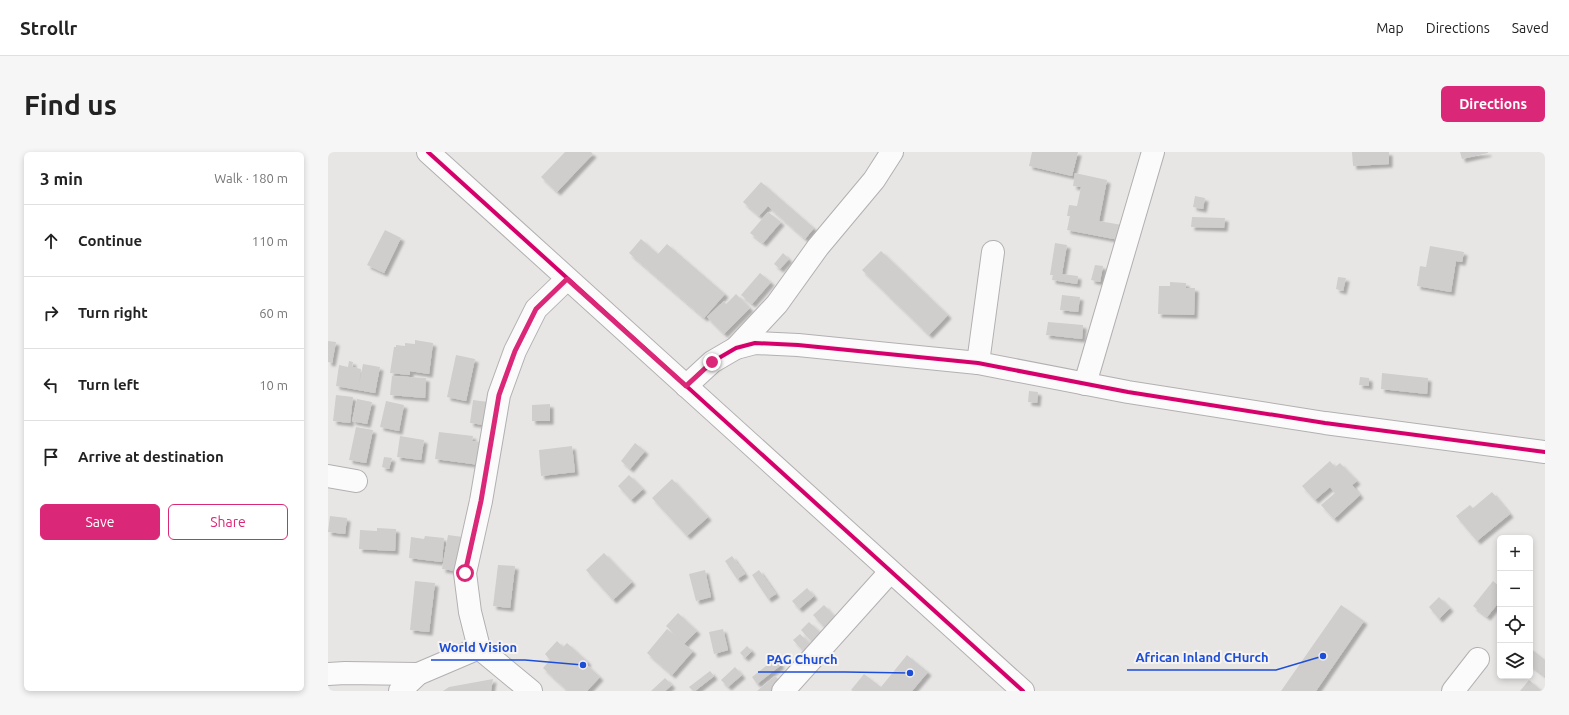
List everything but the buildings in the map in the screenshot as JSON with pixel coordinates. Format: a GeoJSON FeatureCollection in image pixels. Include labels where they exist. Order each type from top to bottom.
{"type":"FeatureCollection","features":[{"type":"Feature","properties":{"kind":"street"},"geometry":{"type":"LineString","coordinates":[[428,152],[1023,691]]}},
{"type":"Feature","properties":{"kind":"street"},"geometry":{"type":"LineString","coordinates":[[736,348],[777,304],[818,247],[874,180],[892,152]]}},
{"type":"Feature","properties":{"kind":"street"},"geometry":{"type":"LineString","coordinates":[[1085,384],[1153,152]]}},
{"type":"Feature","properties":{"kind":"street"},"geometry":{"type":"LineString","coordinates":[[978,364],[993,252]]}},
{"type":"Feature","properties":{"kind":"street"},"geometry":{"type":"LineString","coordinates":[[531,691],[479,648],[470,612],[465,573],[481,501],[499,395],[515,351],[536,309],[567,279]]}},
{"type":"Feature","properties":{"kind":"street"},"geometry":{"type":"LineString","coordinates":[[686,386],[712,362],[736,348],[755,343],[798,345],[978,364],[1128,392],[1325,423],[1545,452]]}},
{"type":"Feature","properties":{"kind":"street"},"geometry":{"type":"LineString","coordinates":[[328,476],[356,481]]}},
{"type":"Feature","properties":{"kind":"street"},"geometry":{"type":"LineString","coordinates":[[783,691],[890,572]]}},
{"type":"Feature","properties":{"kind":"street"},"geometry":{"type":"LineString","coordinates":[[400,691],[418,674],[479,648]]}},
{"type":"Feature","properties":{"kind":"street"},"geometry":{"type":"LineString","coordinates":[[1453,691],[1478,659]]}},
{"type":"Feature","properties":{"kind":"street"},"geometry":{"type":"LineString","coordinates":[[328,674],[418,674]]}},
{"type":"Feature","properties":{"kind":"cycle path"},"geometry":{"type":"LineString","coordinates":[[428,152],[1023,691]]}},
{"type":"Feature","properties":{"kind":"cycle path"},"geometry":{"type":"LineString","coordinates":[[686,386],[712,362],[736,348],[755,343],[798,345],[978,363],[1128,392],[1325,423],[1545,452]]}},
{"type":"Feature","properties":{"kind":"place","name":"African Inland CHurch"},"geometry":{"type":"Point","coordinates":[1323,656]}},
{"type":"Feature","properties":{"kind":"place","name":"World Vision"},"geometry":{"type":"Point","coordinates":[583,665]}},
{"type":"Feature","properties":{"kind":"place","name":"PAG Church"},"geometry":{"type":"Point","coordinates":[910,673]}},
{"type":"Feature","properties":{"kind":"route"},"geometry":{"type":"LineString","coordinates":[[465,573],[481,501],[499,395],[515,351],[536,309],[567,279],[686,386],[698,373],[712,362]]}}]}
